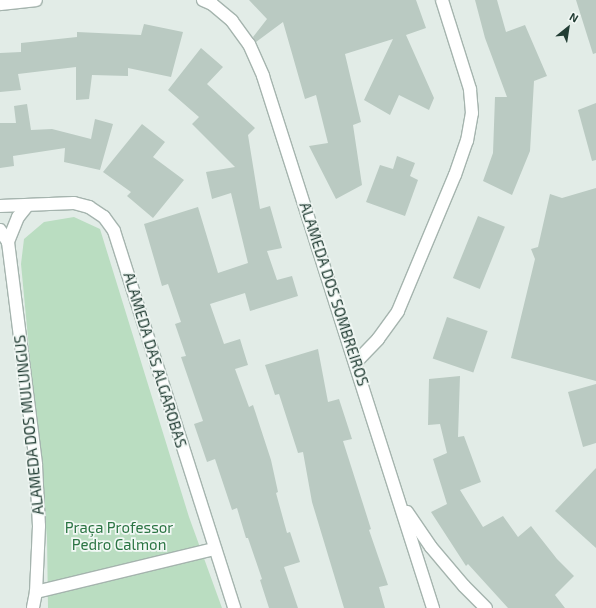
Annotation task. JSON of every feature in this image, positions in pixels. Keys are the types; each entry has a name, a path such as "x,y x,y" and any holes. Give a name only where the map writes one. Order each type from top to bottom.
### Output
{"street":[{"path":"0,4 36,0"},
{"name":"ALAMEDA DOS SOMBREIROS","path":"203,0 212,4 232,21 249,44 263,76 356,362 432,608"},
{"path":"356,362 378,339 398,311 455,175 467,141 472,113 470,89 442,0"},
{"name":"ALAMEDA DAS ALGAROBAS","path":"0,206 74,204 89,207 104,217 114,231 214,550 234,608"},
{"name":"ALAMEDA DOS MULUNGUS","path":"8,242 18,217 27,206"},
{"name":"ALAMEDA DOS MULUNGUS","path":"0,230 8,242 36,465 39,526 36,592 33,608"},
{"path":"400,503 431,548 464,586 486,608"},
{"path":"36,592 214,550"}],"green space":[{"name":"Praça Professor Pedro Calmon","path":"74,217 100,229 189,517 222,608 48,608 47,538 21,264 24,239 44,222"}],"building":[{"path":"249,0 416,0 426,28 406,35 434,98 429,110 399,95 390,115 364,100 393,39 345,54 361,122 353,125 362,185 336,199 309,146 328,143 316,95 305,99 283,22 256,42 253,37 267,19"},
{"path":"475,0 497,0 506,32 525,25 547,76 534,81 530,151 512,195 483,181 493,153 495,97 507,97 485,38"},
{"path":"576,0 596,0 596,53 593,54"},
{"path":"144,24 183,32 171,77 128,68 128,76 92,75 89,99 76,100 76,67 18,74 21,90 0,92 0,53 21,52 21,43 77,37 77,32 141,35"},
{"path":"201,48 223,67 207,84 255,128 248,135 260,209 270,206 282,248 267,251 277,280 292,276 298,296 250,311 245,293 210,304 224,344 240,339 248,365 235,369 249,407 253,405 271,460 278,492 276,493 287,533 290,532 300,562 284,567 298,608 269,608 260,580 262,579 248,538 246,538 237,508 232,510 215,459 207,462 194,424 203,421 181,357 186,356 175,324 181,322 168,284 162,286 144,224 198,207 218,273 248,263 231,193 212,199 206,172 235,167 192,124 199,117 168,90"},
{"path":"596,103 596,160 592,161 578,110"},
{"path":"27,104 31,130 52,129 91,139 95,119 113,124 100,170 64,162 65,148 13,156 14,166 0,168 0,123 16,123 14,106"},
{"path":"142,124 165,142 153,157 184,180 153,218 127,196 131,192 103,172"},
{"path":"397,156 415,163 410,176 418,180 405,216 366,202 380,165 393,169"},
{"path":"596,188 596,381 511,358 535,259 531,249 538,247 550,194 562,198"},
{"path":"478,216 505,227 480,289 453,278"},
{"path":"447,317 488,331 473,373 433,359"},
{"path":"318,349 328,402 339,399 352,439 343,441 371,529 369,530 388,585 379,587 385,608 344,608 312,502 303,452 298,453 279,394 275,395 265,365"},
{"path":"460,376 458,437 464,436 481,482 460,490 483,527 503,516 518,537 531,526 557,559 574,576 555,595 565,608 508,608 468,564 466,566 431,512 447,504 433,459 447,453 440,424 428,425 429,379"},
{"path":"596,384 596,443 583,447 568,392"},
{"path":"596,468 596,548 555,511"}]}
